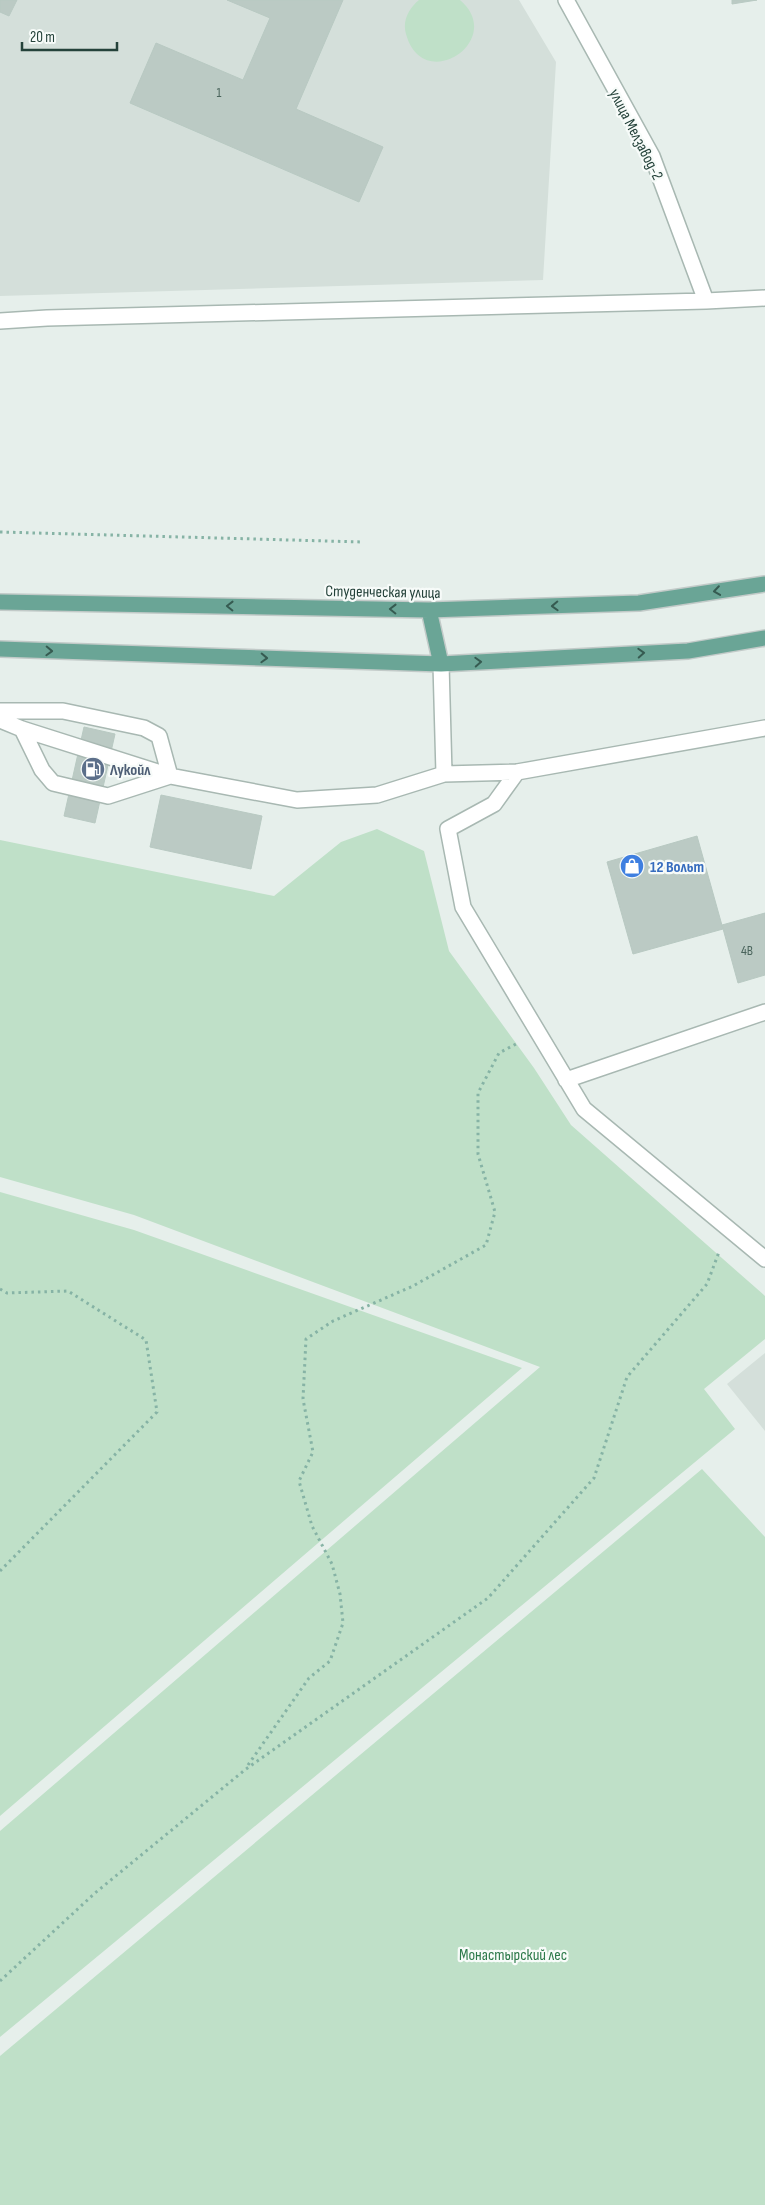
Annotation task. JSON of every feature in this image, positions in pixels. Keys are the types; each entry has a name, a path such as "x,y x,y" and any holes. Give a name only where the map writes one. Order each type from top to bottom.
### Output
{"main road":[{"name":"Студенческая улица","path":"0,602 429,610 639,603 765,584"},
{"path":"429,610 441,664"},
{"path":"0,649 441,664 688,651 765,638"}],"street":[{"name":"улица Мелзавод-2","path":"566,0 652,156 706,301"},
{"path":"0,321 47,318 765,298"},
{"path":"441,664 444,774"},
{"path":"0,711 63,711 144,728 158,736 170,776"},
{"path":"0,720 22,730 170,776 297,800 377,795 444,774 517,772 765,728"},
{"path":"22,730 42,770 53,783 108,796 170,776"},
{"path":"517,772 494,804 448,829 463,907 584,1109 765,1259"},
{"path":"566,1080 765,1012"}],"path":[{"path":"0,532 363,542"},
{"path":"246,1769 310,1678 330,1660 343,1622 340,1594 332,1564 312,1526 299,1481 314,1452 303,1399 306,1339 333,1321 413,1286 486,1246 495,1212 478,1154 478,1093 499,1053 530,1036 542,1040"},
{"path":"0,1981 95,1893 246,1769 488,1598 594,1478 628,1376 707,1284 727,1227"},
{"path":"0,1289 7,1293 68,1291 146,1340 158,1412 0,1570"}],"shaded area":[{"path":"0,0 519,0 556,62 543,280 0,296"},
{"path":"765,1353 765,1431 727,1384"}],"green space":[{"path":"419,0 460,0 472,15 474,31 468,45 457,55 443,61 428,60 415,52 406,34 405,24 409,11"},
{"path":"377,829 424,851 449,951 534,1068 571,1125 765,1296 765,1339 704,1389 735,1429 0,2037 0,1831 540,1367 134,1215 0,1177 0,840 274,896 341,842"},
{"path":"0,1192 134,1230 522,1368 0,1816"},
{"name":"Монастырский лес","path":"702,1469 765,1537 765,2205 0,2205 0,2056"}],"building":[{"path":"0,0 17,0 9,16 0,12"},
{"path":"227,0 343,0 296,109 383,147 359,202 130,103 156,43 243,80 270,18"},
{"path":"732,0 757,0 732,4"},
{"path":"84,727 115,734 95,823 64,816"},
{"path":"161,795 262,816 251,869 150,847"},
{"path":"697,836 723,929 633,954 607,862"},
{"path":"765,913 765,975 738,983 722,925"}],"place":[{"name":"Лукойл","path":"93,769"},
{"name":"12 Вольт","path":"632,866"}]}
